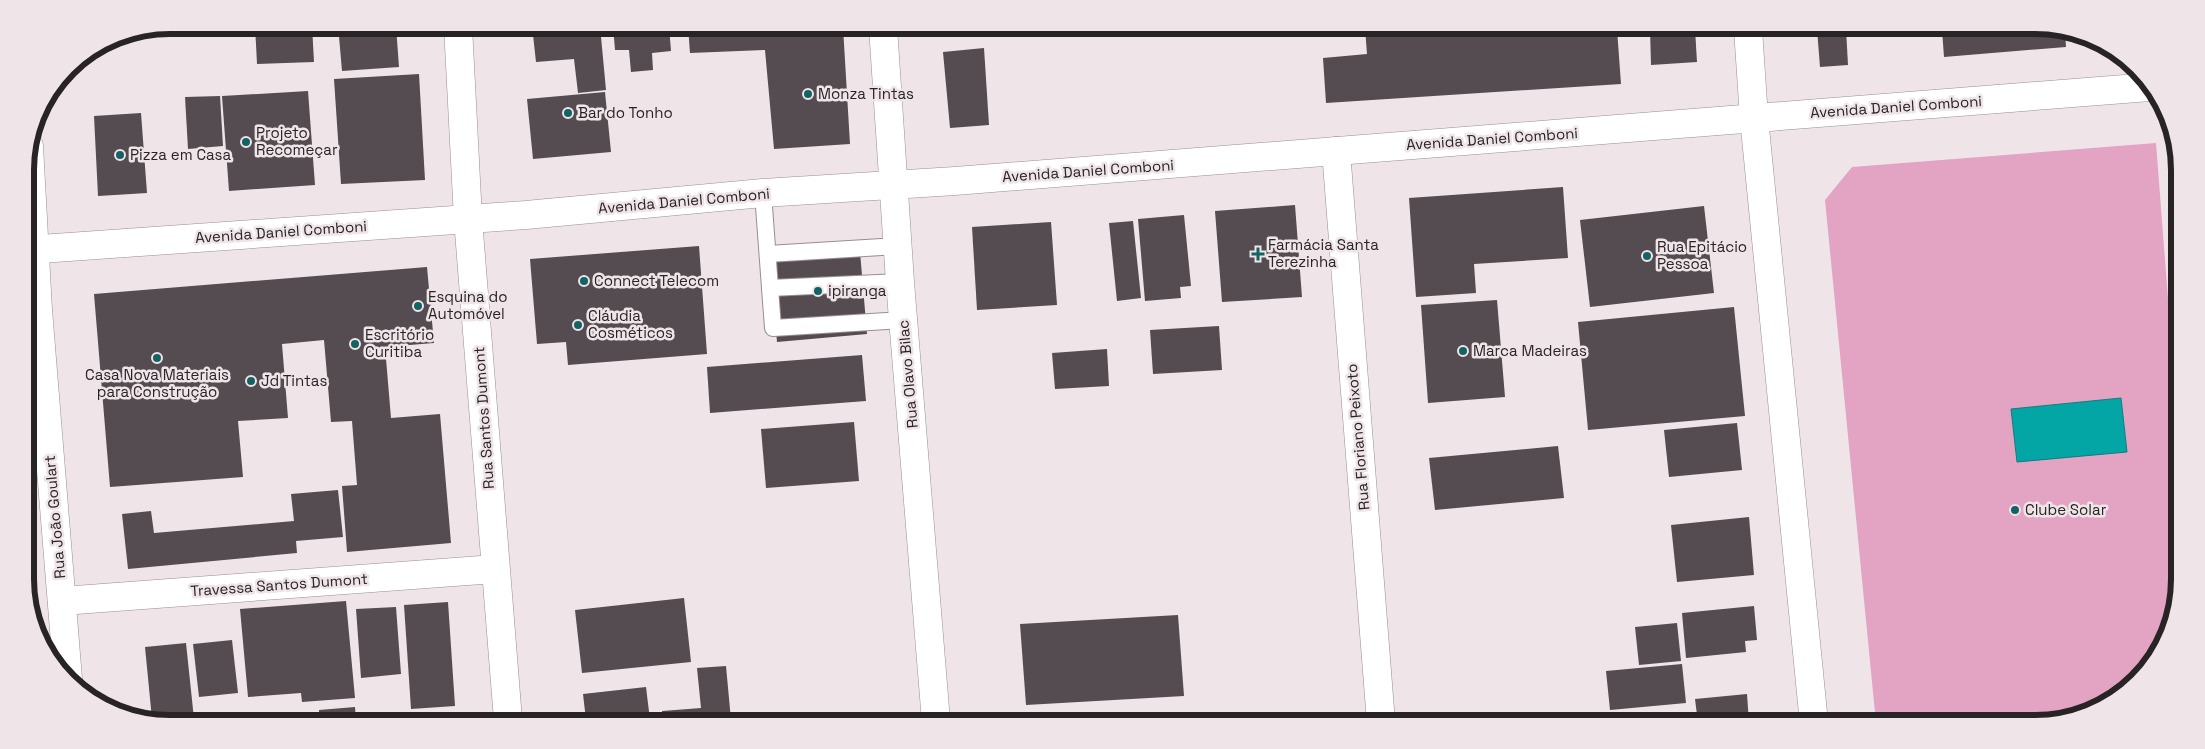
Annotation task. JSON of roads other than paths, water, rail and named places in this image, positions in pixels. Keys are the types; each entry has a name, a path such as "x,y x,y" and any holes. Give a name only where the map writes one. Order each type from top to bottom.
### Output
{"street":[{"name":"Rua Santos Dumont","path":"458,34 468,218 508,715"},
{"name":"Rua Olavo Bilac","path":"884,34 900,282 936,715"},
{"path":"1748,34 1754,118 1813,715"},
{"name":"Avenida Daniel Comboni","path":"34,250 468,218 763,193 894,185 2143,88"},
{"name":"Rua Floriano Peixoto","path":"1336,151 1380,715"},
{"name":"Rua João Goulart","path":"34,294 67,668"},
{"name":"Travessa Santos Dumont","path":"62,601 495,569"}],"lane":[{"path":"763,193 773,328 903,320"},
{"path":"768,254 898,246"},
{"path":"770,288 900,282"}],"water":[{"path":"2121,398 2127,452 2017,462 2011,409"}],"place":[{"name":"Monza Tintas","path":"808,94"},
{"name":"Bar do Tonho","path":"568,113"},
{"name":"Projeto Recomeçar","path":"246,142"},
{"name":"Pizza em Casa","path":"120,155"},
{"name":"Farmácia Santa Terezinha","path":"1258,254"},
{"name":"Rua Epitácio Pessoa","path":"1647,256"},
{"name":"Connect Telecom","path":"584,281"},
{"name":"ipiranga","path":"818,291"},
{"name":"Esquina do Automóvel","path":"418,306"},
{"name":"Cláudia Cosméticos","path":"578,325"},
{"name":"Escritório Curitiba","path":"355,344"},
{"name":"Marca Madeiras","path":"1463,351"},
{"name":"Casa Nova Materiais para Construção","path":"157,358"},
{"name":"Jd Tintas","path":"251,381"},
{"name":"Clube Solar","path":"2015,510"}]}
